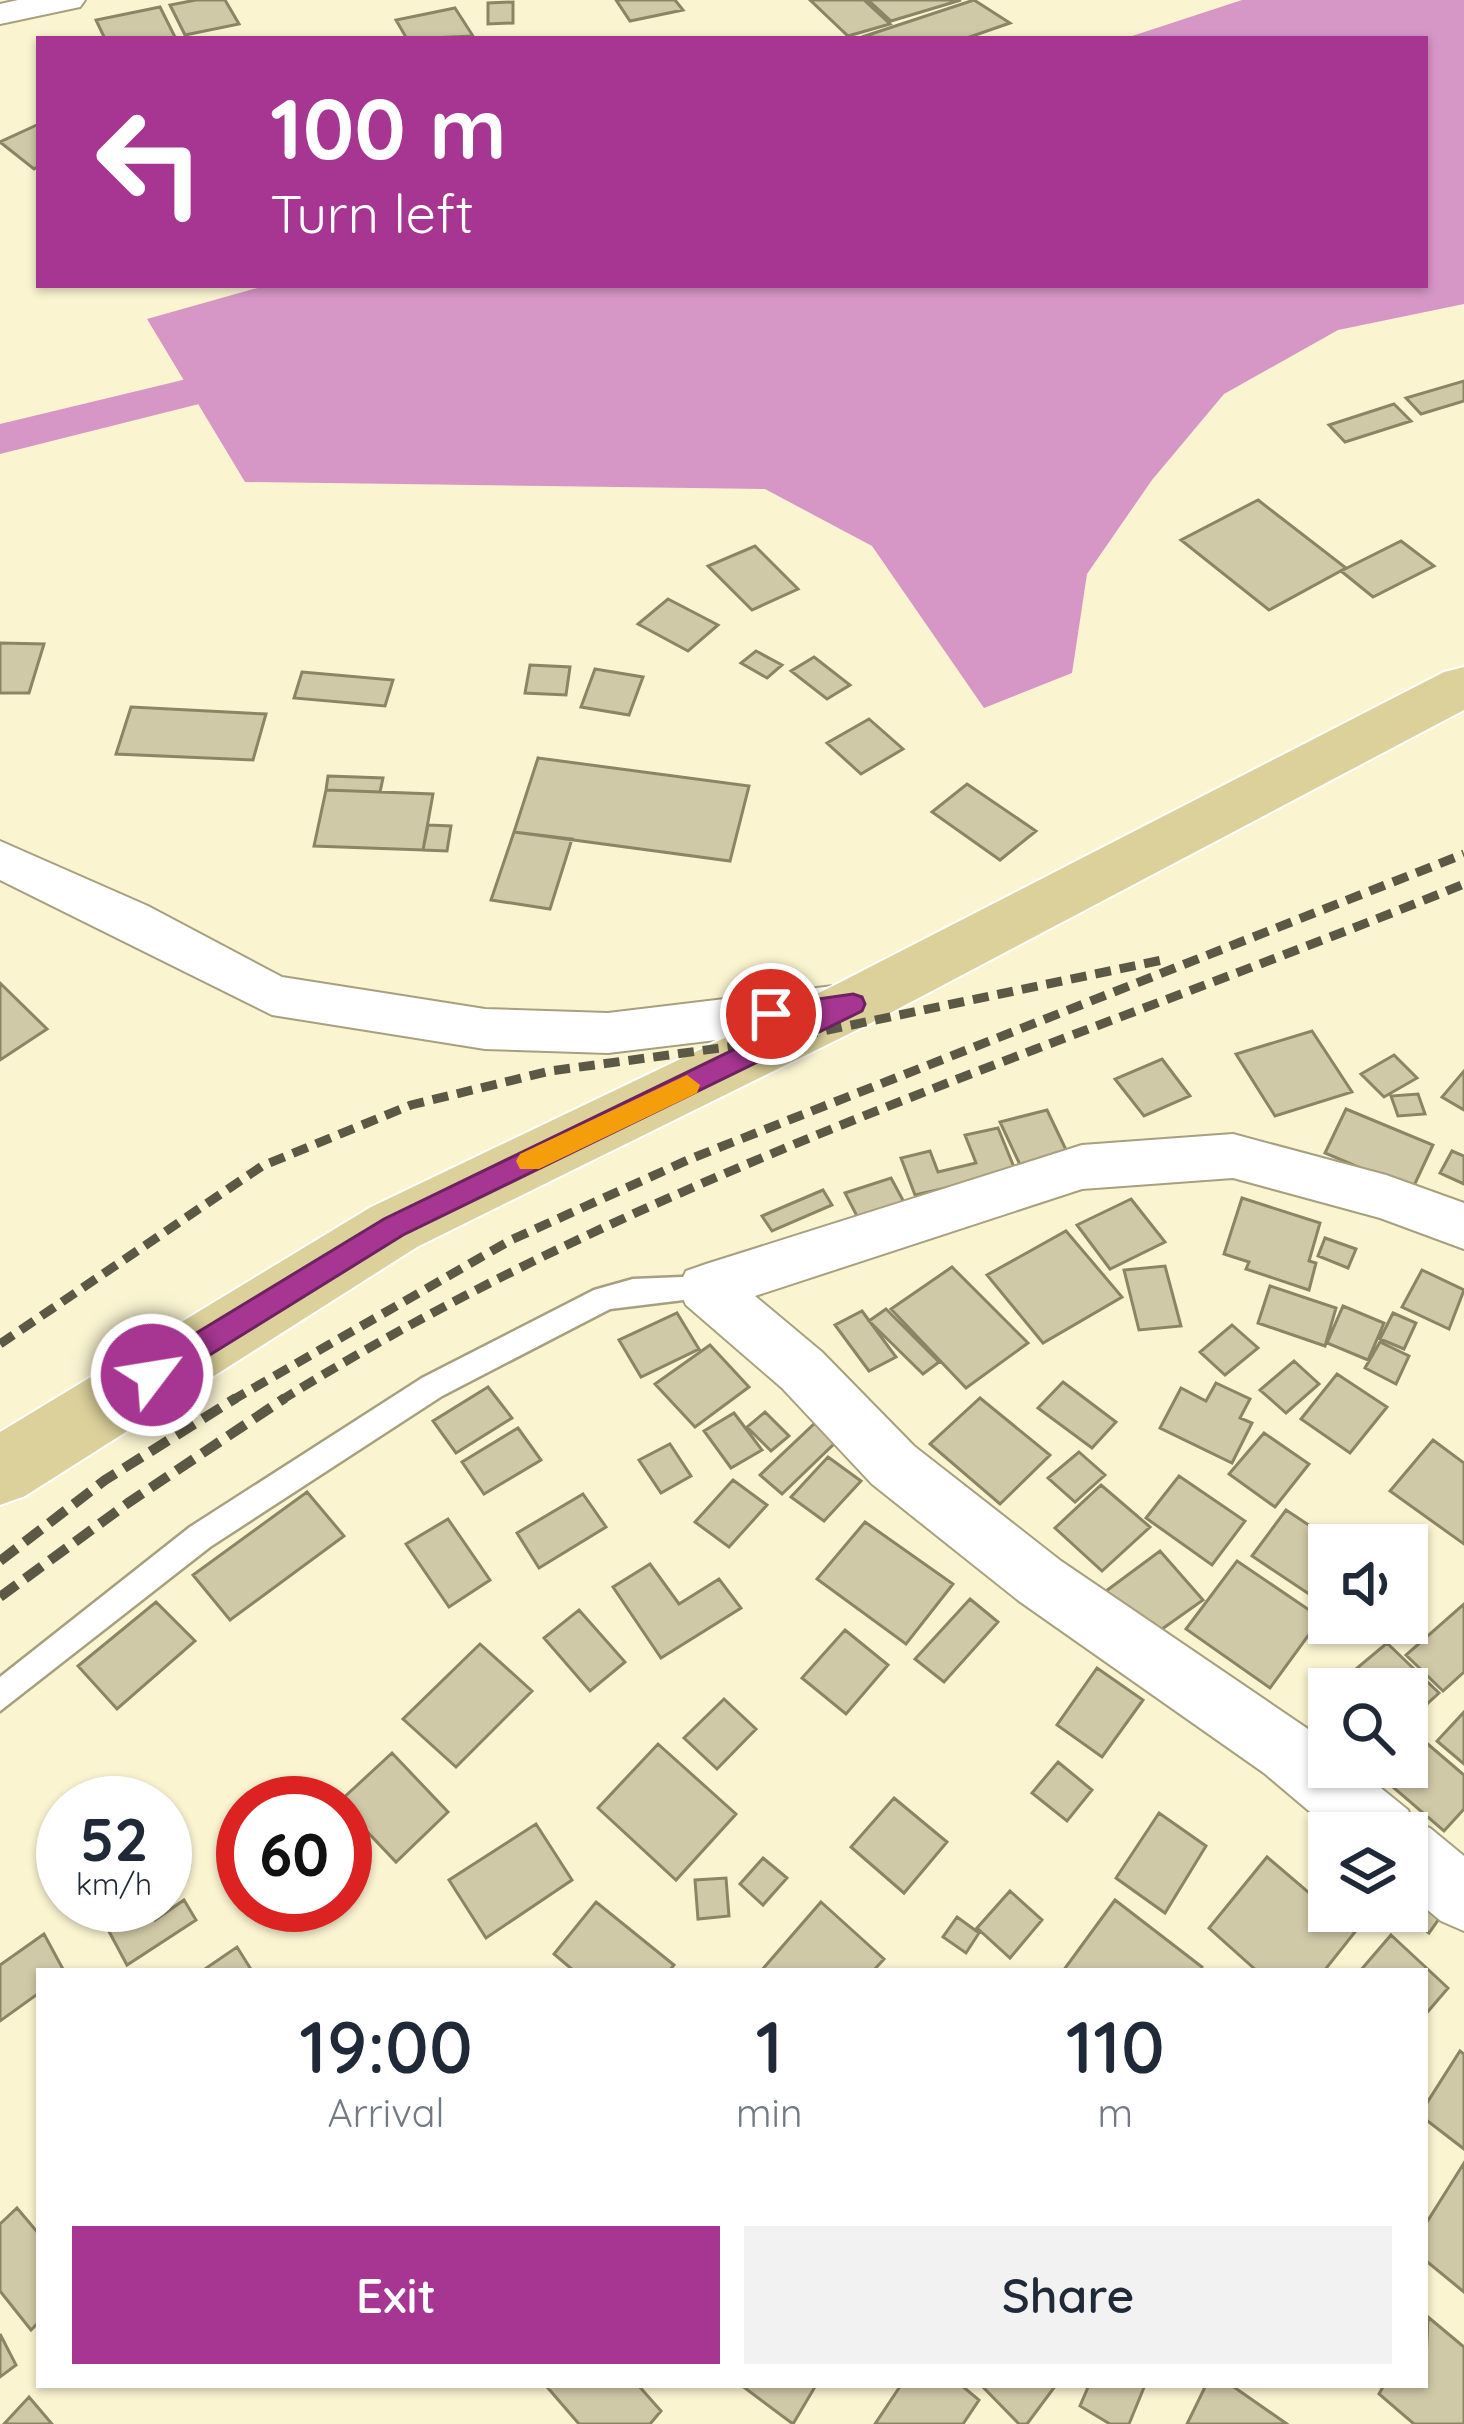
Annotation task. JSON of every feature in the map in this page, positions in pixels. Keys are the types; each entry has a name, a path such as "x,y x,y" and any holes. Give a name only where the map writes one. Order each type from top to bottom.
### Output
{"main road":[{"path":"0,1473 394,1227 853,1004 1464,686"}],"street":[{"path":"0,14 68,0"},
{"path":"0,859 131,919 272,995 484,1028 608,1034 853,1004"},
{"path":"706,1288 1082,1167 1233,1156 1385,1197 1464,1226"},
{"path":"706,1288 802,1370 911,1479 1040,1581 1286,1751 1360,1812"},
{"path":"1428,1868 1464,1898"}],"lane":[{"path":"0,1696 200,1537 432,1388 604,1298 633,1291 706,1288"}],"shaded area":[{"path":"1242,0 1464,0 1464,304 1338,330 1224,394 1152,480 1087,574 1072,673 984,708 872,546 765,489 245,482 147,319 257,288 1428,288 1428,36 1132,36"}],"building":[{"path":"225,0 239,24 185,35 170,5"},
{"path":"616,0 675,0 683,10 630,21"},
{"path":"810,0 864,0 890,24 848,36"},
{"path":"868,0 961,0 891,21"},
{"path":"974,0 1010,23 973,36 865,36"},
{"path":"513,2 513,23 488,24 488,3"},
{"path":"160,7 174,36 104,36 96,20"},
{"path":"455,8 473,36 405,36 396,20"},
{"path":"36,125 36,168 34,169 0,142"},
{"path":"1464,381 1464,401 1421,414 1406,398"},
{"path":"1394,404 1411,421 1345,442 1329,425"},
{"path":"1258,500 1346,568 1269,610 1181,540"},
{"path":"1401,541 1434,566 1373,597 1341,571"},
{"path":"755,546 798,589 752,610 708,566"},
{"path":"668,599 718,625 688,651 638,624"},
{"path":"0,643 44,644 29,693 0,693"},
{"path":"756,651 782,665 767,678 741,663"},
{"path":"814,657 850,685 827,699 791,671"},
{"path":"530,665 570,667 566,695 525,693"},
{"path":"595,669 643,677 629,715 581,707"},
{"path":"302,672 393,680 385,706 294,698"},
{"path":"131,707 266,714 253,760 116,754"},
{"path":"869,719 903,749 861,774 827,743"},
{"path":"538,758 749,786 730,861 514,832"},
{"path":"328,776 383,778 380,792 326,790"},
{"path":"967,784 1036,831 1000,860 932,812"},
{"path":"326,790 433,794 423,850 314,846"},
{"path":"428,825 451,826 447,851 423,850"},
{"path":"514,832 572,839 550,909 491,900"},
{"path":"0,983 47,1029 0,1060"},
{"path":"1312,1031 1352,1092 1275,1116 1236,1054"},
{"path":"1394,1055 1417,1078 1384,1097 1361,1074"},
{"path":"1162,1059 1190,1096 1144,1116 1115,1079"},
{"path":"1464,1071 1464,1110 1442,1097"},
{"path":"1418,1094 1425,1114 1398,1116 1391,1096"},
{"path":"1346,1109 1433,1145 1412,1190 1325,1153"},
{"path":"1047,1110 1069,1156 1022,1169 1000,1122"},
{"path":"998,1128 1016,1172 915,1195 901,1158 930,1151 938,1172 976,1163 965,1135"},
{"path":"1452,1151 1464,1156 1464,1184 1440,1173"},
{"path":"891,1178 905,1204 859,1220 845,1193"},
{"path":"823,1190 832,1205 772,1231 762,1216"},
{"path":"1242,1198 1320,1223 1309,1261 1316,1263 1309,1290 1246,1269 1249,1262 1224,1254"},
{"path":"1131,1199 1165,1242 1110,1269 1077,1225"},
{"path":"1066,1231 1122,1297 1043,1343 987,1275"},
{"path":"1325,1238 1356,1249 1348,1268 1318,1256"},
{"path":"1165,1266 1181,1326 1139,1330 1124,1270"},
{"path":"952,1267 1028,1343 966,1388 891,1309"},
{"path":"1422,1270 1464,1290 1449,1329 1402,1307"},
{"path":"1270,1286 1336,1308 1325,1346 1258,1323"},
{"path":"1343,1306 1384,1323 1368,1360 1327,1343"},
{"path":"886,1309 939,1362 923,1374 869,1321"},
{"path":"862,1311 896,1357 869,1371 835,1325"},
{"path":"677,1313 699,1349 641,1377 619,1340"},
{"path":"1393,1313 1416,1323 1404,1349 1380,1339"},
{"path":"1232,1325 1258,1348 1225,1375 1200,1352"},
{"path":"1380,1342 1409,1356 1396,1384 1365,1368"},
{"path":"710,1345 749,1387 695,1427 655,1384"},
{"path":"1294,1361 1319,1384 1286,1413 1260,1390"},
{"path":"1337,1374 1387,1407 1350,1453 1301,1419"},
{"path":"1063,1382 1116,1422 1092,1448 1038,1408"},
{"path":"1216,1383 1250,1399 1240,1418 1252,1423 1232,1463 1160,1428 1181,1388 1206,1401"},
{"path":"488,1387 512,1418 456,1453 433,1421"},
{"path":"980,1398 1050,1455 1000,1504 930,1444"},
{"path":"765,1412 789,1436 771,1451 747,1427"},
{"path":"734,1413 762,1450 731,1468 704,1431"},
{"path":"815,1423 837,1441 782,1494 760,1475"},
{"path":"518,1428 541,1460 484,1494 462,1462"},
{"path":"1264,1433 1309,1464 1275,1507 1229,1474"},
{"path":"1433,1440 1464,1463 1464,1544 1390,1491"},
{"path":"670,1444 691,1476 661,1493 639,1460"},
{"path":"1079,1452 1105,1475 1075,1502 1048,1478"},
{"path":"828,1457 861,1481 824,1521 791,1497"},
{"path":"1179,1476 1245,1521 1212,1565 1146,1518"},
{"path":"733,1480 767,1505 729,1547 695,1522"},
{"path":"1101,1485 1150,1527 1102,1571 1055,1528"},
{"path":"307,1492 344,1536 230,1620 193,1575"},
{"path":"583,1494 606,1527 539,1568 517,1533"},
{"path":"1286,1510 1308,1525 1308,1593 1252,1556"},
{"path":"448,1519 490,1580 449,1607 406,1544"},
{"path":"865,1522 953,1584 906,1644 817,1579"},
{"path":"1160,1551 1203,1600 1148,1639 1106,1591"},
{"path":"1237,1561 1308,1609 1308,1636 1270,1688 1186,1629"},
{"path":"650,1564 679,1604 719,1579 741,1608 661,1658 613,1587"},
{"path":"970,1599 998,1622 944,1682 915,1659"},
{"path":"156,1602 195,1641 117,1709 78,1666"},
{"path":"1464,1604 1464,1672 1443,1691 1428,1676 1428,1668 1419,1668 1406,1655 1419,1644 1428,1644 1428,1636"},
{"path":"579,1610 625,1662 590,1691 544,1638"},
{"path":"845,1630 888,1665 846,1714 802,1678"},
{"path":"480,1644 532,1691 456,1767 403,1719"},
{"path":"1388,1644 1413,1668 1357,1668"},
{"path":"1097,1668 1143,1700 1102,1757 1057,1725"},
{"path":"1428,1682 1439,1693 1428,1703"},
{"path":"724,1699 756,1729 717,1769 684,1738"},
{"path":"1464,1712 1464,1764 1437,1741"},
{"path":"658,1744 736,1814 676,1880 598,1808"},
{"path":"1428,1744 1464,1775 1464,1809 1444,1831 1428,1812 1394,1788 1428,1788"},
{"path":"392,1753 448,1812 396,1862 372,1837 372,1776 367,1776"},
{"path":"1058,1762 1092,1790 1067,1821 1032,1793"},
{"path":"894,1798 947,1842 904,1893 851,1847"},
{"path":"1159,1813 1206,1846 1165,1913 1116,1878"},
{"path":"536,1824 572,1880 486,1938 449,1880"},
{"path":"1267,1857 1308,1892 1308,1932 1355,1932 1326,1968 1254,1968 1209,1928"},
{"path":"763,1858 787,1878 763,1905 740,1884"},
{"path":"726,1878 729,1916 698,1919 695,1880"},
{"path":"1428,1886 1450,1903 1428,1932"},
{"path":"1010,1891 1042,1920 1010,1958 977,1928"},
{"path":"1115,1900 1202,1967 1202,1968 1065,1968"},
{"path":"596,1902 674,1965 570,1968 554,1954"},
{"path":"821,1902 884,1959 876,1968 764,1968"},
{"path":"957,1917 979,1933 966,1953 943,1937"},
{"path":"109,1932 178,1932 127,1965"},
{"path":"44,1934 62,1968 36,1968 36,1995 0,2021 0,1965"},
{"path":"1391,1935 1426,1968 1363,1968"},
{"path":"237,1947 250,1968 206,1968"},
{"path":"1428,1969 1448,1988 1428,2011"},
{"path":"1460,2051 1464,2054 1464,2149 1428,2121 1428,2101"},
{"path":"1464,2163 1464,2292 1428,2262 1428,2220"},
{"path":"17,2208 36,2230 36,2325 31,2330 0,2291 0,2224"},
{"path":"1428,2317 1464,2347 1464,2424 1414,2424 1379,2394 1382,2388 1428,2388"},
{"path":"0,2334 16,2365 0,2377"},
{"path":"548,2388 641,2388 661,2411 650,2424 579,2424"},
{"path":"745,2388 814,2388 793,2424"},
{"path":"899,2388 965,2388 979,2400 963,2424 875,2424"},
{"path":"984,2388 1054,2388 1027,2424 1019,2424"},
{"path":"1088,2388 1144,2388 1129,2424 1110,2424 1080,2406"},
{"path":"1205,2388 1235,2388 1287,2424 1187,2424"},
{"path":"29,2397 52,2424 4,2424"}],"waterway":[{"path":"0,439 191,392"}],"railway":[{"path":"234,1400 511,1240 690,1159 1464,854"},
{"path":"284,1399 420,1320 564,1246 711,1179 1464,884"},
{"path":"0,1344 262,1166 411,1105 550,1071 780,1040 1167,959"},
{"path":"0,1597 128,1503 284,1399"},
{"path":"280,1401 284,1399"},
{"path":"0,1561 105,1480 234,1400"}],"slow traffic":[{"path":"530,1161 687,1085"}],"route":[{"path":"152,1375 394,1227 853,1004 771,1014"}]}
